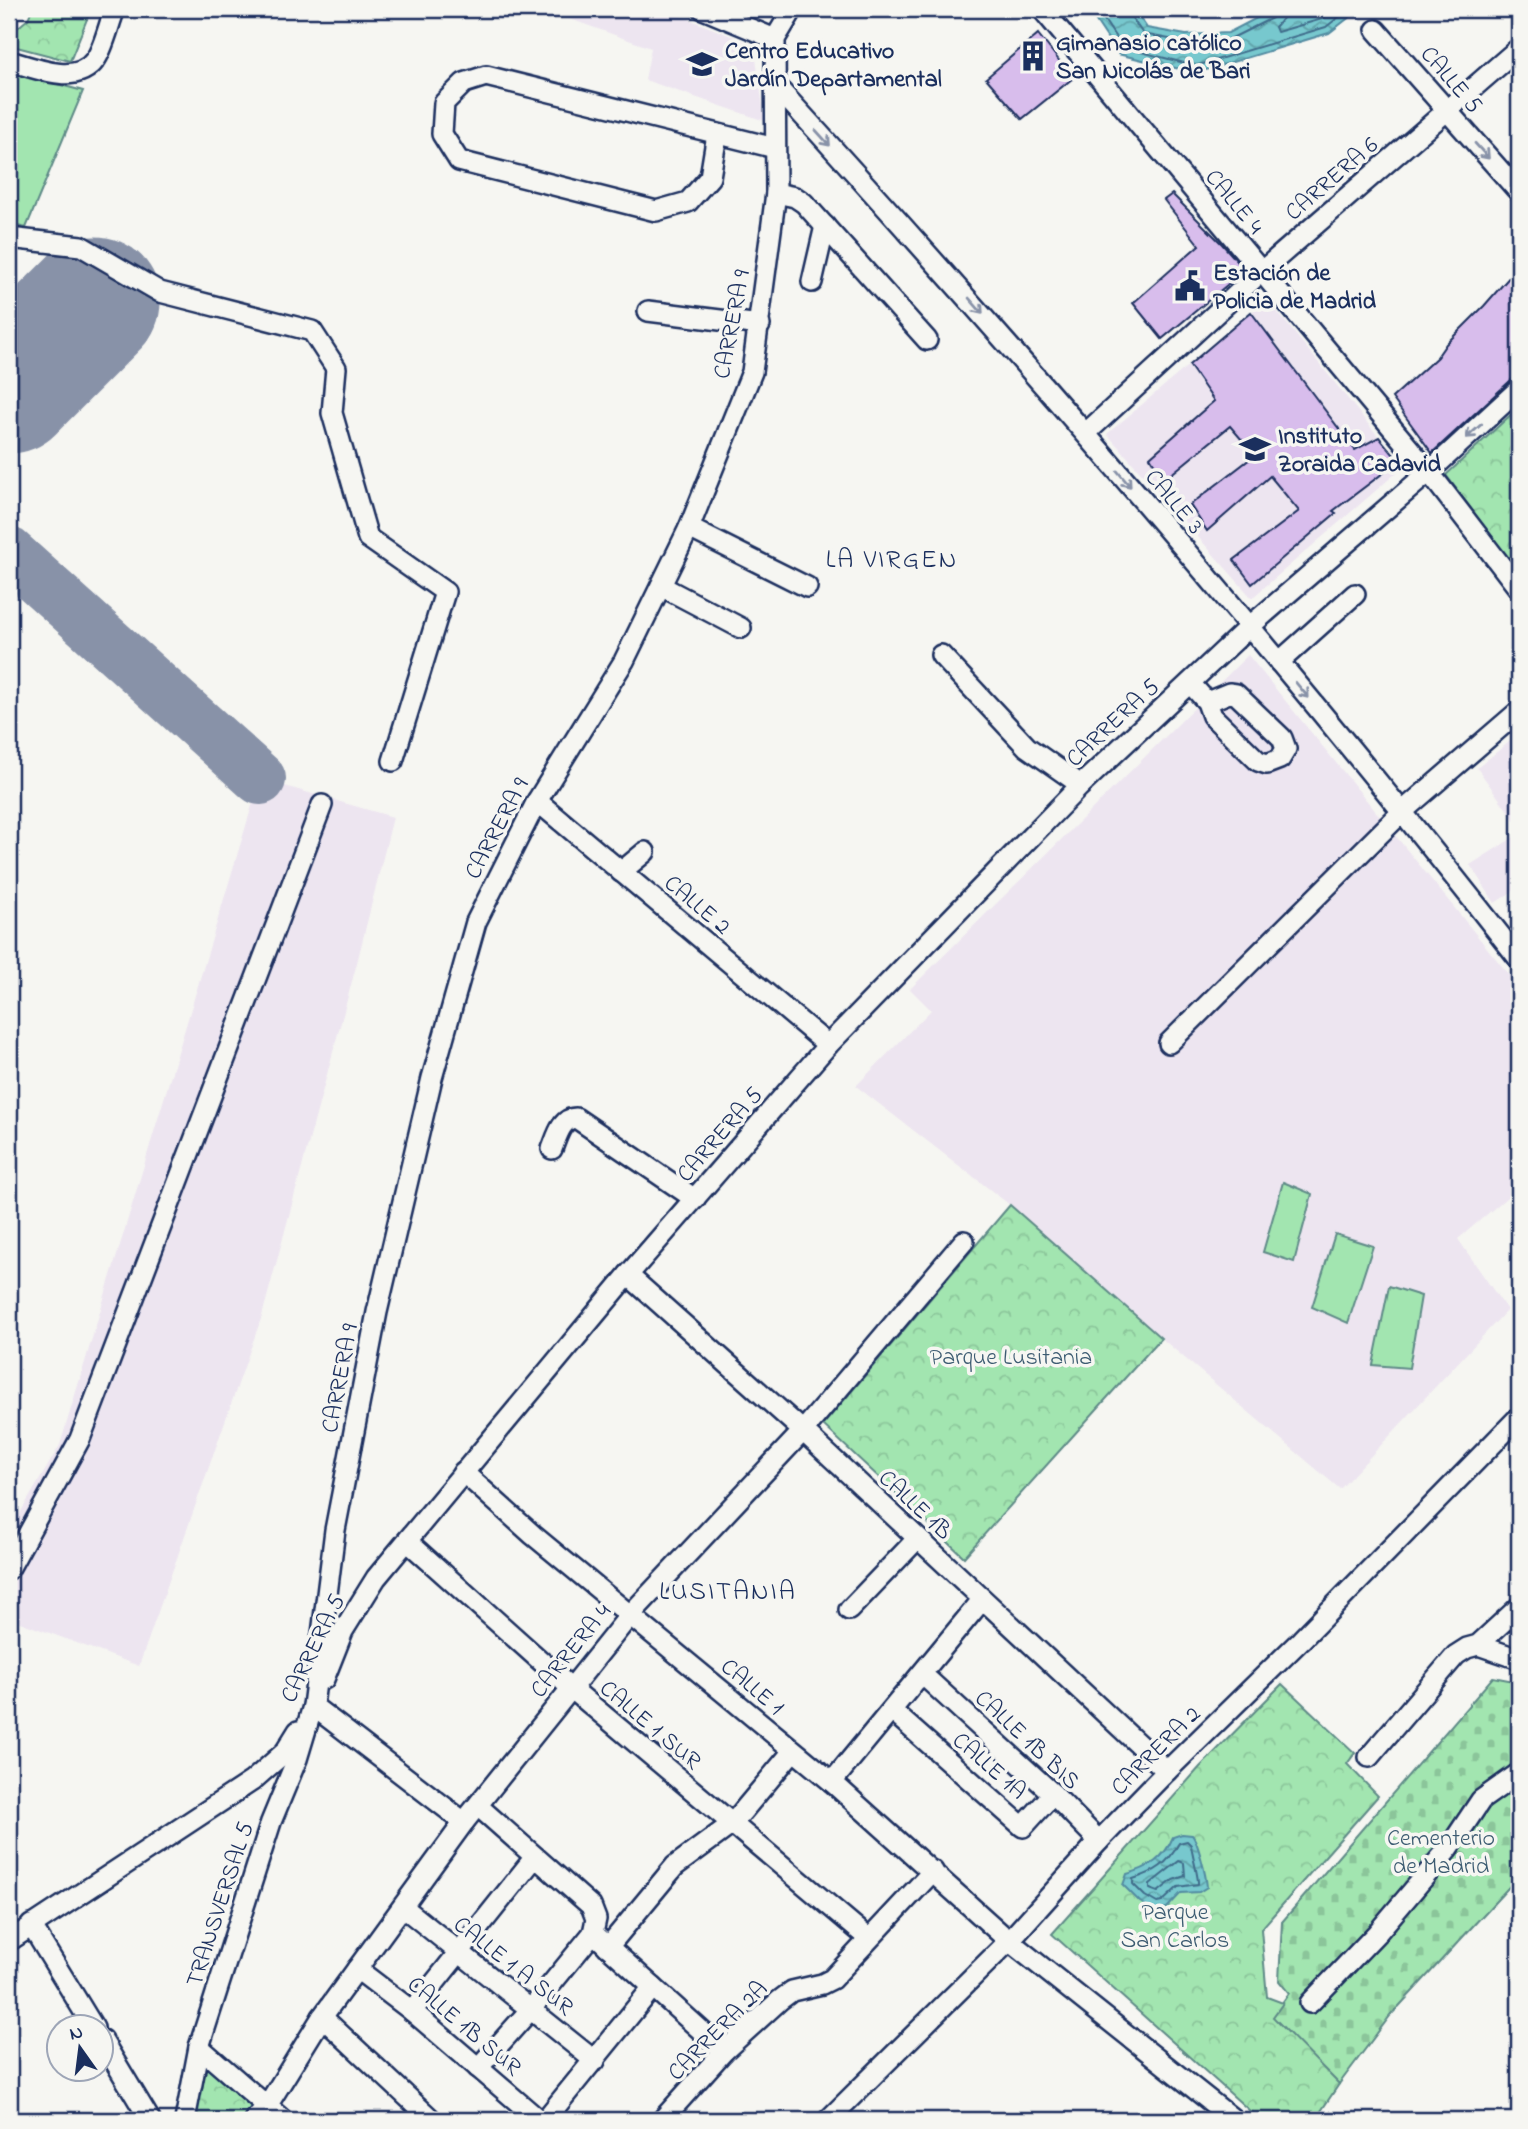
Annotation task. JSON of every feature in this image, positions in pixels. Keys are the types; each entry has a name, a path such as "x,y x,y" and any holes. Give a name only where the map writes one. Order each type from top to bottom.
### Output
{"street":[{"path":"9,61 58,74 81,72 95,60 115,9"},
{"path":"703,9 775,39 793,9"},
{"name":"CALLE 4","path":"1042,9 1429,472 1519,589"},
{"name":"CALLE 5","path":"1376,30 1519,192"},
{"name":"CARRERA 9","path":"313,1706 335,1530 376,1312 432,1078 476,922 537,801 624,661 689,528 752,372 776,193 775,39"},
{"name":"CARRERA 6","path":"1086,433 1262,271 1519,48"},
{"path":"717,134 710,177 688,202 656,211 459,161 442,134 444,103 464,83 486,76 775,148"},
{"name":"CALLE 3","path":"777,87 960,288 1086,433 1404,811 1519,959"},
{"path":"776,193 795,197 804,203 927,340"},
{"path":"811,282 825,226"},
{"path":"9,238 81,246 160,292 312,331 336,368 332,413 368,538 444,592 393,761"},
{"path":"648,311 760,325"},
{"name":"CARRERA 5","path":"9,1941 252,1782 285,1752 313,1706 343,1631 376,1578 628,1275 828,1045 1081,785 1249,627 1429,472 1519,390"},
{"path":"689,528 807,587"},
{"path":"661,586 741,628"},
{"path":"1279,662 1355,594"},
{"path":"941,655 1027,747 1081,785"},
{"path":"1190,683 1207,702"},
{"path":"1169,1043 1404,811 1519,711"},
{"name":"CALLE 2","path":"537,801 828,1045"},
{"path":"9,1569 80,1439 322,805"},
{"path":"621,872 645,852"},
{"path":"552,1149 564,1122 569,1118 576,1118 695,1199"},
{"name":"CARRERA 4","path":"261,2113 322,2017 464,1822 571,1688 630,1615 803,1431 964,1241"},
{"name":"CALLE 1B","path":"628,1275 803,1431 1167,1771"},
{"name":"CARRERA 2","path":"828,2120 1009,1941 1167,1771 1301,1640 1519,1417"},
{"name":"CALLE 1","path":"463,1472 533,1535 832,1782 1009,1941 1234,2120"},
{"path":"849,1610 917,1539"},
{"name":"CALLE 1 SUR","path":"407,1541 571,1688 868,1938"},
{"path":"832,1782 982,1600"},
{"path":"1369,1757 1456,1655 1478,1645 1519,1607"},
{"path":"1478,1645 1519,1659"},
{"name":"CALLE 1B BIS","path":"922,1674 1053,1794 1100,1841"},
{"path":"313,1706 464,1822"},
{"name":"TRANSVERSAL 5","path":"185,2120 199,2047 271,1822 297,1759 313,1706"},
{"name":"CALLE 1A","path":"892,1711 1023,1827 1053,1794"},
{"path":"608,1947 675,1866 732,1824 793,1751"},
{"path":"1310,2003 1377,1933 1449,1848 1481,1800 1519,1773"},
{"path":"478,1806 591,1906 596,1919 593,1933 478,2068"},
{"path":"412,2011 535,1857"},
{"name":"CARRERA 2A","path":"662,2120 724,2051 792,1991 832,1979 933,1871"},
{"name":"CALLE 1 A SUR","path":"403,1907 595,2060"},
{"path":"32,1925 86,2014"},
{"path":"593,1933 724,2051"},
{"name":"CALLE 1B SUR","path":"358,1969 412,2011 539,2120"},
{"path":"545,2120 653,1987"},
{"path":"322,2017 430,2118"},
{"path":"199,2047 261,2113 283,2120"},
{"path":"116,2063 150,2120"}],"shaded area":[{"name":"Centro Educativo Jardín Departamental","path":"542,9 663,9 754,45 765,121 645,80 651,48"},
{"name":"Instituto Zoraida Cadavid","path":"1267,299 1403,467 1252,598 1107,434"},
{"path":"1248,655 1519,987 1519,1187 1458,1239 1507,1310 1340,1489 1161,1338 1010,1205 856,1086 931,1010 910,989"},
{"path":"1519,734 1519,826 1477,768"},
{"path":"260,779 393,817 358,959 262,1316 139,1666 9,1618 9,1532 60,1445"},
{"path":"1519,834 1519,887 1495,903 1470,865"}],"green space":[{"path":"32,9 91,9 70,61 9,45 9,35 28,19"},
{"path":"9,71 83,91 26,228 9,224"},
{"path":"1519,407 1519,573 1446,475"},
{"path":"1283,1182 1312,1194 1294,1262 1263,1252"},
{"name":"Parque Lusitania","path":"1010,1205 1161,1338 964,1557 823,1425"},
{"path":"1335,1234 1373,1246 1348,1323 1312,1307"},
{"path":"1389,1286 1421,1296 1409,1368 1373,1365"},
{"name":"Cementerio de Madrid","path":"1493,1677 1519,1682 1519,1876 1390,2016 1339,2084 1272,2017 1289,1993 1279,1981 1282,1922"},
{"name":"Parque San Carlos","path":"1282,1684 1355,1753 1347,1764 1378,1796 1261,1929 1267,1997 1283,2003 1273,2017 1339,2084 1315,2120 1260,2120 1052,1934 1200,1767"},
{"path":"208,2061 262,2108 249,2120 194,2120"}],"water":[{"path":"1088,9 1134,9 1147,28 1186,35 1228,33 1274,9 1360,9 1329,33 1196,73 1118,54"},
{"path":"1192,1835 1194,1839 1207,1887 1199,1892 1181,1893 1167,1908 1155,1911 1140,1902 1123,1885 1127,1874 1155,1862 1173,1837"}],"building":[{"name":"Gimanasio católico San Nicolás de Bari","path":"1038,34 1073,78 1022,119 986,78"},
{"name":"Estación de Policia de Madrid","path":"1172,194 1245,270 1162,339 1133,303 1199,245 1164,200"},
{"path":"1519,266 1519,376 1511,380 1432,453 1392,398 1437,357"},
{"path":"1251,312 1355,450 1379,437 1399,461 1333,511 1336,513 1252,584 1234,560 1299,511 1270,476 1207,531 1190,505 1255,455 1230,426 1164,480 1150,457 1214,401 1189,365"}],"taxiway":[{"path":"9,553 260,779"}],"runway":[{"path":"9,388 95,302"}],"place":[{"name":"Gimanasio católico San Nicolás de Bari","path":"1033,56"},
{"name":"Centro Educativo Jardín Departamental","path":"702,64"},
{"name":"Estación de Policia de Madrid","path":"1190,286"},
{"name":"Instituto Zoraida Cadavid","path":"1255,449"}],"district":[{"name":"LA VIRGEN","path":"892,558"},
{"name":"LUSITANIA","path":"728,1590"}]}
